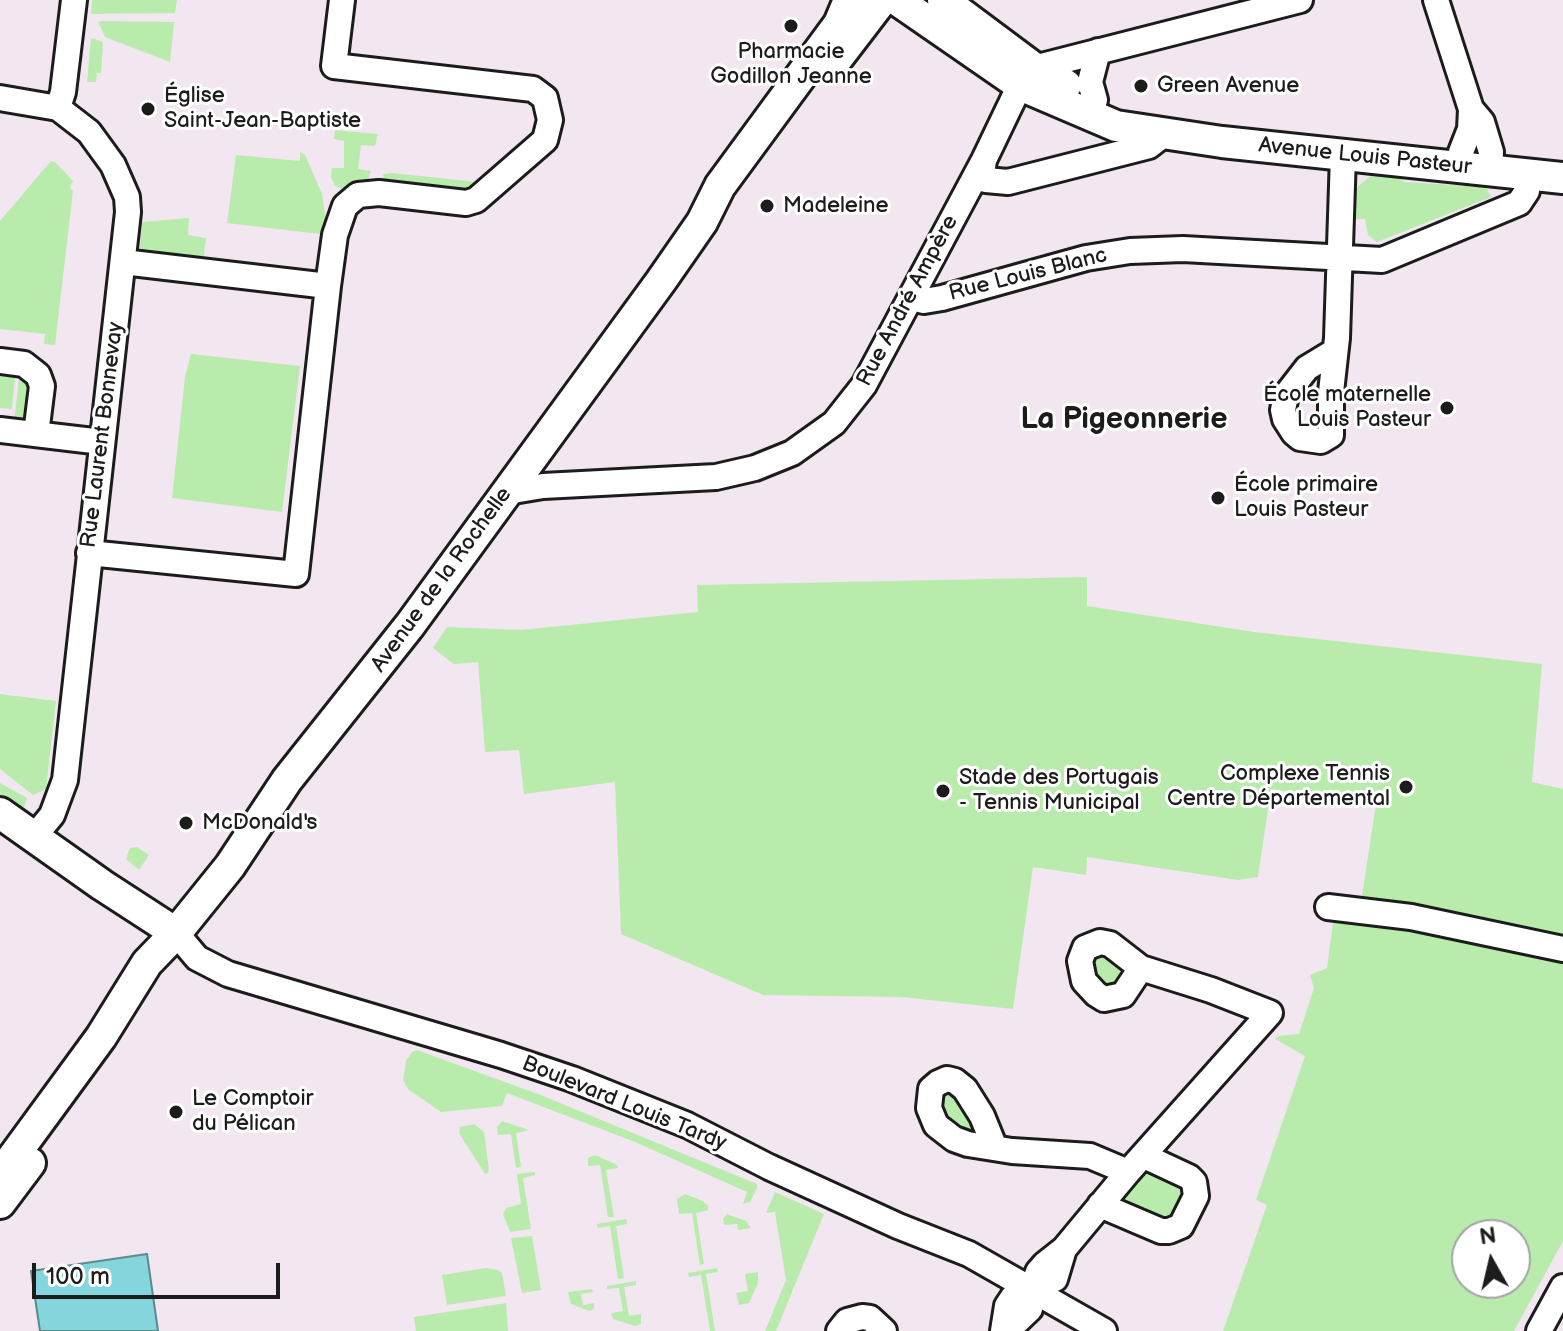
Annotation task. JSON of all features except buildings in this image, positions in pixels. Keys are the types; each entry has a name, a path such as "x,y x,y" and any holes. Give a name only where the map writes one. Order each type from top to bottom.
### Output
{"main road":[{"name":"Avenue Louis Pasteur","path":"943,0 1027,77 1131,113 1167,132"},
{"name":"Avenue de la Rochelle","path":"0,1175 101,1037 147,963 176,933 230,866 287,780 410,625 507,492 702,222 720,186 839,24 848,1"},
{"name":"Avenue Louis Pasteur","path":"896,3 1116,126 1222,142 1563,178"},
{"name":"Avenue de la Rochelle","path":"702,222 733,192 896,3"},
{"path":"0,813 176,933"},
{"path":"0,819 34,837"},
{"name":"Avenue de la Rochelle","path":"0,1203 51,1136 83,1083 163,972 176,933"}],"street":[{"path":"58,108 63,92 74,0"},
{"path":"89,553 296,574 328,286 335,235 345,206 358,195 379,193 466,203 476,200 545,140 550,120 545,98 533,89 334,66 342,0"},
{"path":"1027,77 1098,51 1300,0"},
{"path":"1436,0 1471,109 1470,129 1461,152 1460,168"},
{"path":"1095,100 1090,82 1098,51"},
{"name":"Rue André Ampère","path":"507,492 543,486 716,477 755,468 792,453 834,423 874,370 981,176 1027,77"},
{"name":"Rue Laurent Bonnevay","path":"0,98 58,108 89,132 113,165 127,197 123,262 65,780 52,815 34,837"},
{"path":"1471,109 1482,122 1491,152 1490,170"},
{"path":"981,176 1008,182 1149,146 1167,132"},
{"path":"1335,351 1343,155"},
{"name":"Rue Louis Blanc","path":"912,298 924,301 942,298 1086,258 1130,251 1183,249 1382,260 1519,203 1527,191 1529,175"},
{"path":"123,262 328,286"},
{"path":"0,361 24,364 38,375 42,386 36,434"},
{"path":"0,430 102,442"},
{"path":"538,449 565,477 583,485"},
{"path":"1328,907 1411,917 1563,949"},
{"name":"Boulevard Louis Tardy","path":"176,933 197,958 228,974 501,1055 572,1079 687,1125 769,1167 898,1226 969,1254 1104,1331"},
{"path":"1005,1331 1007,1306 1013,1297 1055,1279 1064,1249 1270,1013 1141,968"},
{"path":"995,1148 1090,1156 1189,1177 1194,1182 1196,1196 1181,1226 1169,1231 1161,1231 1100,1205"},
{"path":"1550,1325 1563,1287"},
{"path":"839,1331 847,1321 862,1317 870,1318 884,1331"}],"green space":[{"path":"92,0 177,0 175,13 91,14"},
{"path":"98,21 174,22 170,62 105,37"},
{"path":"91,38 103,42 101,73 97,73 96,82 87,82"},
{"path":"335,130 378,134 375,146 361,145 358,169 371,171 367,183 347,191 335,186 331,177 332,168 344,168 344,141 334,139"},
{"path":"300,152 305,155 322,194 328,235 227,223 236,155 300,161"},
{"path":"51,161 73,181 55,345 44,344 45,334 0,329 0,221"},
{"path":"383,174 485,183 470,196 385,185"},
{"path":"1371,176 1399,178 1404,182 1486,187 1491,197 1377,242 1368,235 1365,219 1356,219 1356,203 1353,203 1358,186"},
{"path":"189,218 188,235 206,238 203,264 150,259 140,247 142,222"},
{"path":"191,354 300,366 282,512 172,498 185,377"},
{"path":"13,368 12,409 0,408 0,372"},
{"path":"31,376 29,415 14,423 19,378"},
{"name":"Stade des Portugais - Tennis Municipal","path":"1087,577 1087,606 1254,632 1542,664 1532,782 1563,789 1563,944 1361,902 1376,804 1271,789 1258,877 1238,880 1087,857 1086,875 1033,867 1013,1009 901,997 763,995 621,934 615,782 524,794 519,750 485,752 478,662 454,664 433,648 447,627 521,630 698,612 697,585"},
{"path":"0,694 56,701 46,789 33,795 0,769"},
{"path":"0,783 27,798 24,807 15,806 0,797"},
{"path":"137,847 149,855 139,870 126,859 130,848"},
{"path":"1334,915 1408,924 1563,958 1563,1241 1514,1331 1223,1331 1267,1205 1256,1200 1305,1056 1275,1039 1299,1034 1314,988 1310,975 1327,968"},
{"path":"1097,950 1126,968 1126,982 1101,991 1087,958"},
{"path":"417,1050 538,1094 757,1184 757,1188 750,1202 743,1204 747,1192 635,1142 507,1093 502,1106 441,1112 409,1090 403,1080 406,1061"},
{"path":"954,1087 979,1130 975,1135 949,1130 936,1093"},
{"path":"502,1121 529,1130 516,1133 521,1167 516,1168 511,1134 498,1135 497,1127"},
{"path":"474,1124 484,1132 489,1169 485,1174 459,1133 460,1127"},
{"path":"595,1155 618,1168 606,1170 614,1217 608,1217 600,1165 588,1166 588,1158"},
{"path":"1143,1169 1185,1178 1184,1213 1156,1225 1117,1198"},
{"path":"535,1172 535,1175 523,1178 531,1229 510,1232 503,1214 506,1208 521,1204 517,1174"},
{"path":"775,1192 824,1214 776,1331 765,1331 786,1280 775,1212 766,1213"},
{"path":"685,1194 708,1206 708,1210 696,1213 704,1264 700,1265 692,1213 679,1214 677,1199"},
{"path":"727,1214 746,1221 751,1228 738,1230 737,1224 724,1225 723,1219"},
{"path":"626,1219 627,1224 616,1226 624,1278 618,1279 610,1226 598,1228 597,1224"},
{"path":"532,1236 541,1290 522,1293 511,1238"},
{"path":"486,1268 502,1273 506,1296 447,1305 442,1275"},
{"path":"717,1268 718,1272 706,1274 715,1331 710,1331 701,1275 689,1277 688,1273"},
{"path":"758,1272 758,1283 749,1303 739,1305 736,1293 748,1291 745,1274"},
{"path":"636,1281 636,1285 624,1287 629,1316 641,1314 641,1324 635,1326 613,1319 611,1313 623,1311 619,1288 607,1289 607,1286"},
{"path":"592,1289 593,1292 581,1294 583,1305 594,1303 594,1309 589,1311 571,1304 568,1292"},
{"path":"506,1303 508,1331 416,1331 414,1317"}],"water":[{"path":"147,1254 158,1331 40,1331 31,1271"}],"place":[{"name":"Pharmacie Godillon Jeanne","path":"791,26"},
{"name":"Green Avenue","path":"1141,86"},
{"name":"Église Saint-Jean-Baptiste","path":"148,109"},
{"name":"Madeleine","path":"767,206"},
{"name":"École maternelle Louis Pasteur","path":"1447,408"},
{"name":"École primaire Louis Pasteur","path":"1218,498"},
{"name":"Complexe Tennis Centre Départemental","path":"1406,787"},
{"name":"Stade des Portugais - Tennis Municipal","path":"943,791"},
{"name":"McDonald's","path":"186,823"},
{"name":"Le Comptoir du Pélican","path":"176,1112"}],"district":[{"name":"La Pigeonnerie","path":"1124,420"}]}
